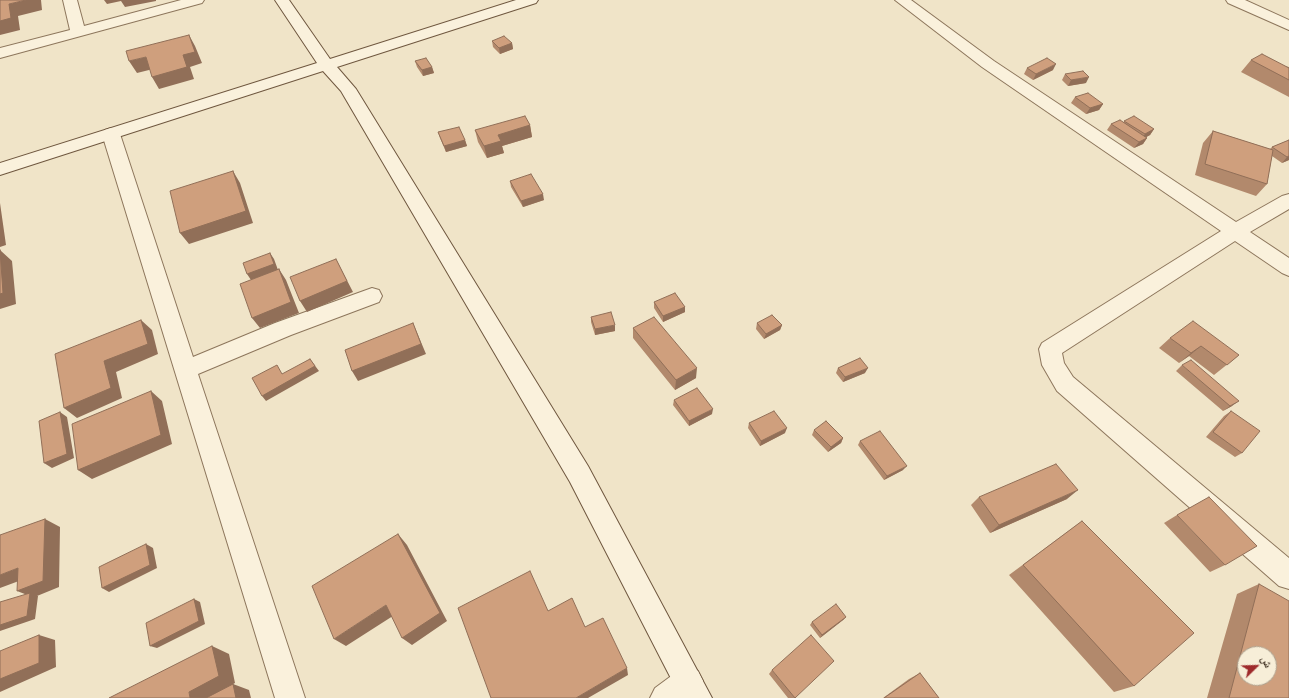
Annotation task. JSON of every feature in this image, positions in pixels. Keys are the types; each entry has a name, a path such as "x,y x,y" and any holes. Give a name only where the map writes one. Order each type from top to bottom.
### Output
{"street":[{"path":"70,0 78,32"},
{"path":"0,53 197,0"},
{"path":"282,0 322,59 348,89 579,474 692,690 665,698"},
{"path":"0,169 111,134 488,0"},
{"path":"0,154 322,59 531,0"},
{"path":"902,0 988,64 1289,268"},
{"path":"1233,0 1289,26"},
{"path":"111,134 187,369 290,698"},
{"path":"1289,201 1234,232 1050,349 1053,365 1065,384 1289,576"},
{"path":"187,369 283,329 372,296"}],"building":[{"path":"0,0 26,0 9,4 11,18 0,21"},
{"path":"189,35 195,52 183,55 187,67 152,77 146,57 129,61 126,51"},
{"path":"504,36 512,43 499,48 492,41"},
{"path":"1262,54 1289,68 1289,80 1251,60"},
{"path":"426,58 432,67 422,70 415,61"},
{"path":"1047,58 1056,64 1036,74 1027,68"},
{"path":"1083,71 1089,77 1071,80 1065,74"},
{"path":"1088,93 1103,104 1090,108 1075,97"},
{"path":"525,116 530,125 498,135 501,141 484,146 475,130"},
{"path":"1134,116 1154,129 1145,134 1124,121"},
{"path":"1120,120 1147,138 1139,142 1111,124"},
{"path":"459,127 465,140 444,146 438,132"},
{"path":"1213,131 1273,150 1267,184 1205,164"},
{"path":"1289,140 1289,156 1287,157 1272,147"},
{"path":"233,171 246,211 180,233 170,191"},
{"path":"531,174 543,194 521,201 510,181"},
{"path":"0,250 3,293 0,294"},
{"path":"270,253 274,264 247,274 243,263"},
{"path":"336,259 347,281 300,301 290,277"},
{"path":"279,269 291,302 252,318 240,284"},
{"path":"675,293 685,307 663,316 654,302"},
{"path":"611,312 615,325 595,329 591,317"},
{"path":"772,315 782,325 766,334 757,323"},
{"path":"654,317 697,368 676,380 633,328"},
{"path":"141,320 148,344 104,361 111,388 64,408 55,354"},
{"path":"1193,321 1239,355 1227,365 1201,346 1191,353 1170,338"},
{"path":"413,323 421,344 352,371 345,350"},
{"path":"860,358 868,368 845,377 838,368"},
{"path":"310,359 315,366 262,396 252,378 277,365 282,374"},
{"path":"1191,360 1239,401 1230,406 1182,365"},
{"path":"697,388 713,409 689,421 674,400"},
{"path":"151,391 161,435 78,470 72,424"},
{"path":"774,411 787,428 761,441 749,423"},
{"path":"1231,411 1260,431 1242,453 1213,432"},
{"path":"60,412 67,454 44,463 39,421"},
{"path":"826,421 843,438 831,447 814,430"},
{"path":"880,431 907,466 887,476 860,441"},
{"path":"1056,464 1078,490 999,525 979,497"},
{"path":"1209,497 1257,546 1225,565 1177,515"},
{"path":"45,519 43,581 17,591 18,568 0,575 0,535"},
{"path":"1082,521 1194,633 1134,686 1023,565"},
{"path":"398,534 440,613 402,638 386,605 334,639 312,586"},
{"path":"146,544 150,565 102,588 99,567"},
{"path":"530,571 548,611 572,598 585,627 603,618 627,668 576,698 491,698 458,608"},
{"path":"1259,584 1289,601 1289,698 1229,698 1237,668 1237,686 1277,686 1277,646 1243,646"},
{"path":"30,593 27,616 0,625 0,602"},
{"path":"194,599 199,621 150,646 146,623"},
{"path":"836,604 846,617 822,635 812,622"},
{"path":"39,635 39,663 0,679 0,651"},
{"path":"811,635 834,661 795,698 772,670"},
{"path":"212,646 219,676 189,692 190,698 109,698"},
{"path":"920,673 939,698 884,698"},
{"path":"233,684 236,698 206,698"}]}
